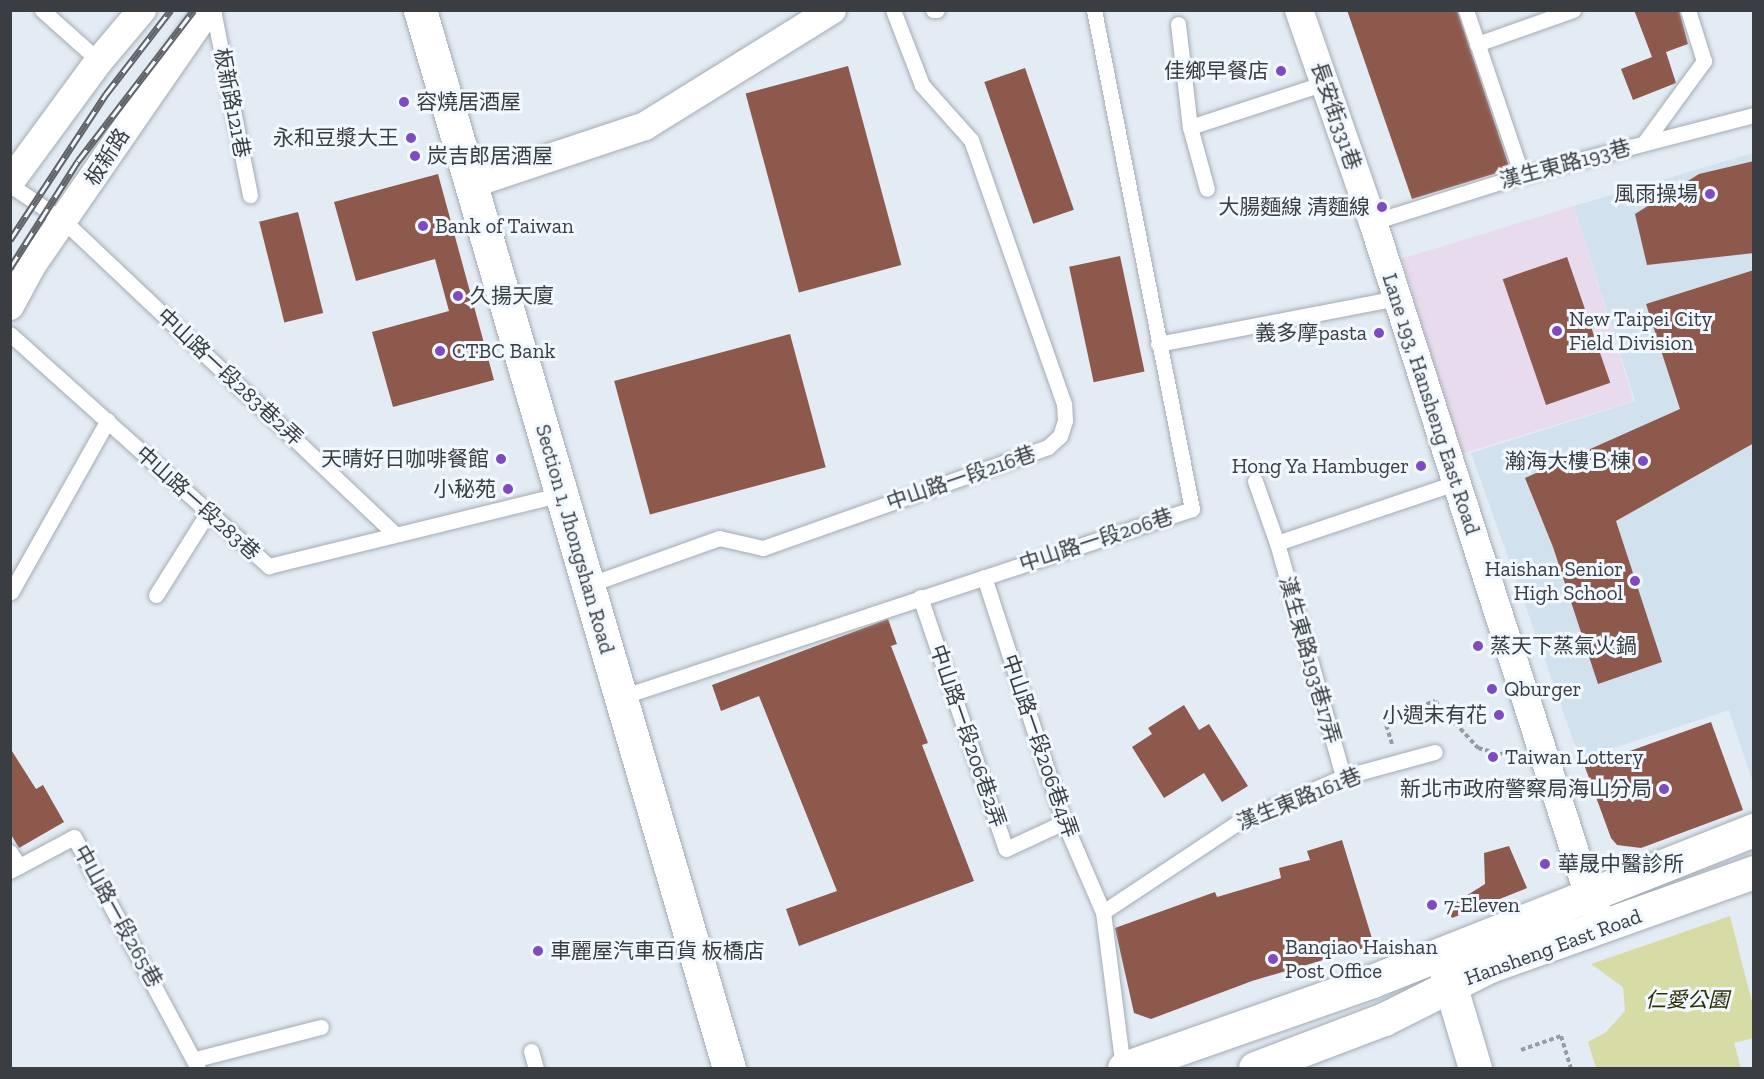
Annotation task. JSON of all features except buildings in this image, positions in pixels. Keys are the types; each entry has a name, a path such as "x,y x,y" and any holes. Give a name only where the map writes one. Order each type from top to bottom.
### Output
{"street":[{"path":"10,183 99,61 142,10"},
{"name":"板新路","path":"10,306 32,265 65,222 208,10"},
{"name":"Section 1, Jhongshan Road","path":"420,10 729,1068"},
{"path":"471,184 645,126 832,10"},
{"name":"長安街331巷","path":"1299,10 1373,222"},
{"name":"Lane 193, Hansheng East Road","path":"1373,222 1589,896 1604,926"},
{"name":"Hansheng East Road","path":"1123,1068 1440,954 1754,830"},
{"name":"Hansheng East Road","path":"1255,1068 1384,1019 1490,966 1754,872"},
{"path":"1440,954 1452,984 1475,1068"}],"lane":[{"path":"42,10 99,61"},
{"name":"板新路121巷","path":"213,10 250,195"},
{"name":"中山路一段216巷","path":"588,585 719,538 763,548 1048,447 1060,436 1065,421 1064,404 971,140 922,85 893,10"},
{"name":"中山路一段206巷","path":"621,697 1192,509 1094,10"},
{"path":"1466,10 1522,175"},
{"path":"1476,44 1573,10"},
{"name":"漢生東路193巷","path":"1373,222 1522,175 1644,143 1704,61 1688,10"},
{"path":"1178,24 1190,127 1207,189"},
{"path":"1190,127 1324,83"},
{"path":"1644,143 1754,115"},
{"name":"中山路一段283巷2弄","path":"10,183 65,222 394,533"},
{"path":"1158,344 1387,300"},
{"name":"中山路一段283巷","path":"10,334 108,420 207,514 269,566 394,533 562,494"},
{"path":"10,592 108,420"},
{"name":"漢生東路193巷17弄","path":"1255,481 1277,543 1343,777"},
{"path":"1277,543 1455,483"},
{"path":"156,595 207,514"},
{"name":"中山路一段206巷4弄","path":"984,578 1064,822 1103,912 1123,1068"},
{"name":"中山路一段206巷2弄","path":"920,597 1006,849 1064,822"},
{"name":"漢生東路161巷","path":"1103,912 1237,823 1343,777 1435,752"},
{"name":"中山路一段265巷","path":"15,869 74,837 197,1064 321,1027"},
{"path":"10,852 15,869"},
{"path":"531,1051 536,1068"}],"path":[{"path":"1399,763 1384,721 1435,701 1478,748 1501,754 1542,745"},
{"path":"1521,1050 1561,1036 1571,1068"}],"shaded area":[{"name":"Haishan Senior High School","path":"1753,153 1753,783 1729,710 1580,759 1471,453 1635,401 1574,206"},
{"path":"1574,206 1634,401 1462,454 1402,259"}],"green space":[{"name":"仁愛公園","path":"1730,916 1753,1006 1753,1038 1734,1043 1741,1068 1596,1068 1588,1042 1606,1032 1625,1011 1623,987 1591,964"}],"railway":[{"path":"10,240 106,94 171,10"},
{"path":"10,268 78,161 194,10"}],"place":[{"name":"佳鄉早餐店","path":"1281,71"},
{"name":"容燒居酒屋","path":"404,102"},
{"name":"永和豆漿大王","path":"411,138"},
{"name":"炭吉郎居酒屋","path":"415,156"},
{"name":"風雨操場","path":"1710,194"},
{"name":"大腸麵線 清麵線","path":"1382,207"},
{"name":"Bank of Taiwan","path":"423,226"},
{"name":"久揚天廈","path":"458,296"},
{"name":"New Taipei City Field Division","path":"1557,331"},
{"name":"義多摩pasta","path":"1379,333"},
{"name":"CTBC Bank","path":"440,351"},
{"name":"天晴好日咖啡餐館","path":"501,459"},
{"name":"瀚海大樓Ｂ棟","path":"1643,461"},
{"name":"Hong Ya Hambuger","path":"1421,466"},
{"name":"小秘苑","path":"508,489"},
{"name":"Haishan Senior High School","path":"1635,581"},
{"name":"蒸天下蒸氣火鍋","path":"1478,646"},
{"name":"Qburger","path":"1492,689"},
{"name":"小週末有花","path":"1499,715"},
{"name":"Taiwan Lottery","path":"1493,757"},
{"name":"新北市政府警察局海山分局","path":"1664,789"},
{"name":"華晟中醫診所","path":"1545,864"},
{"name":"7-Eleven","path":"1432,905"},
{"name":"車麗屋汽車百貨 板橋店","path":"538,951"},
{"name":"Banqiao Haishan Post Office","path":"1273,959"}]}
